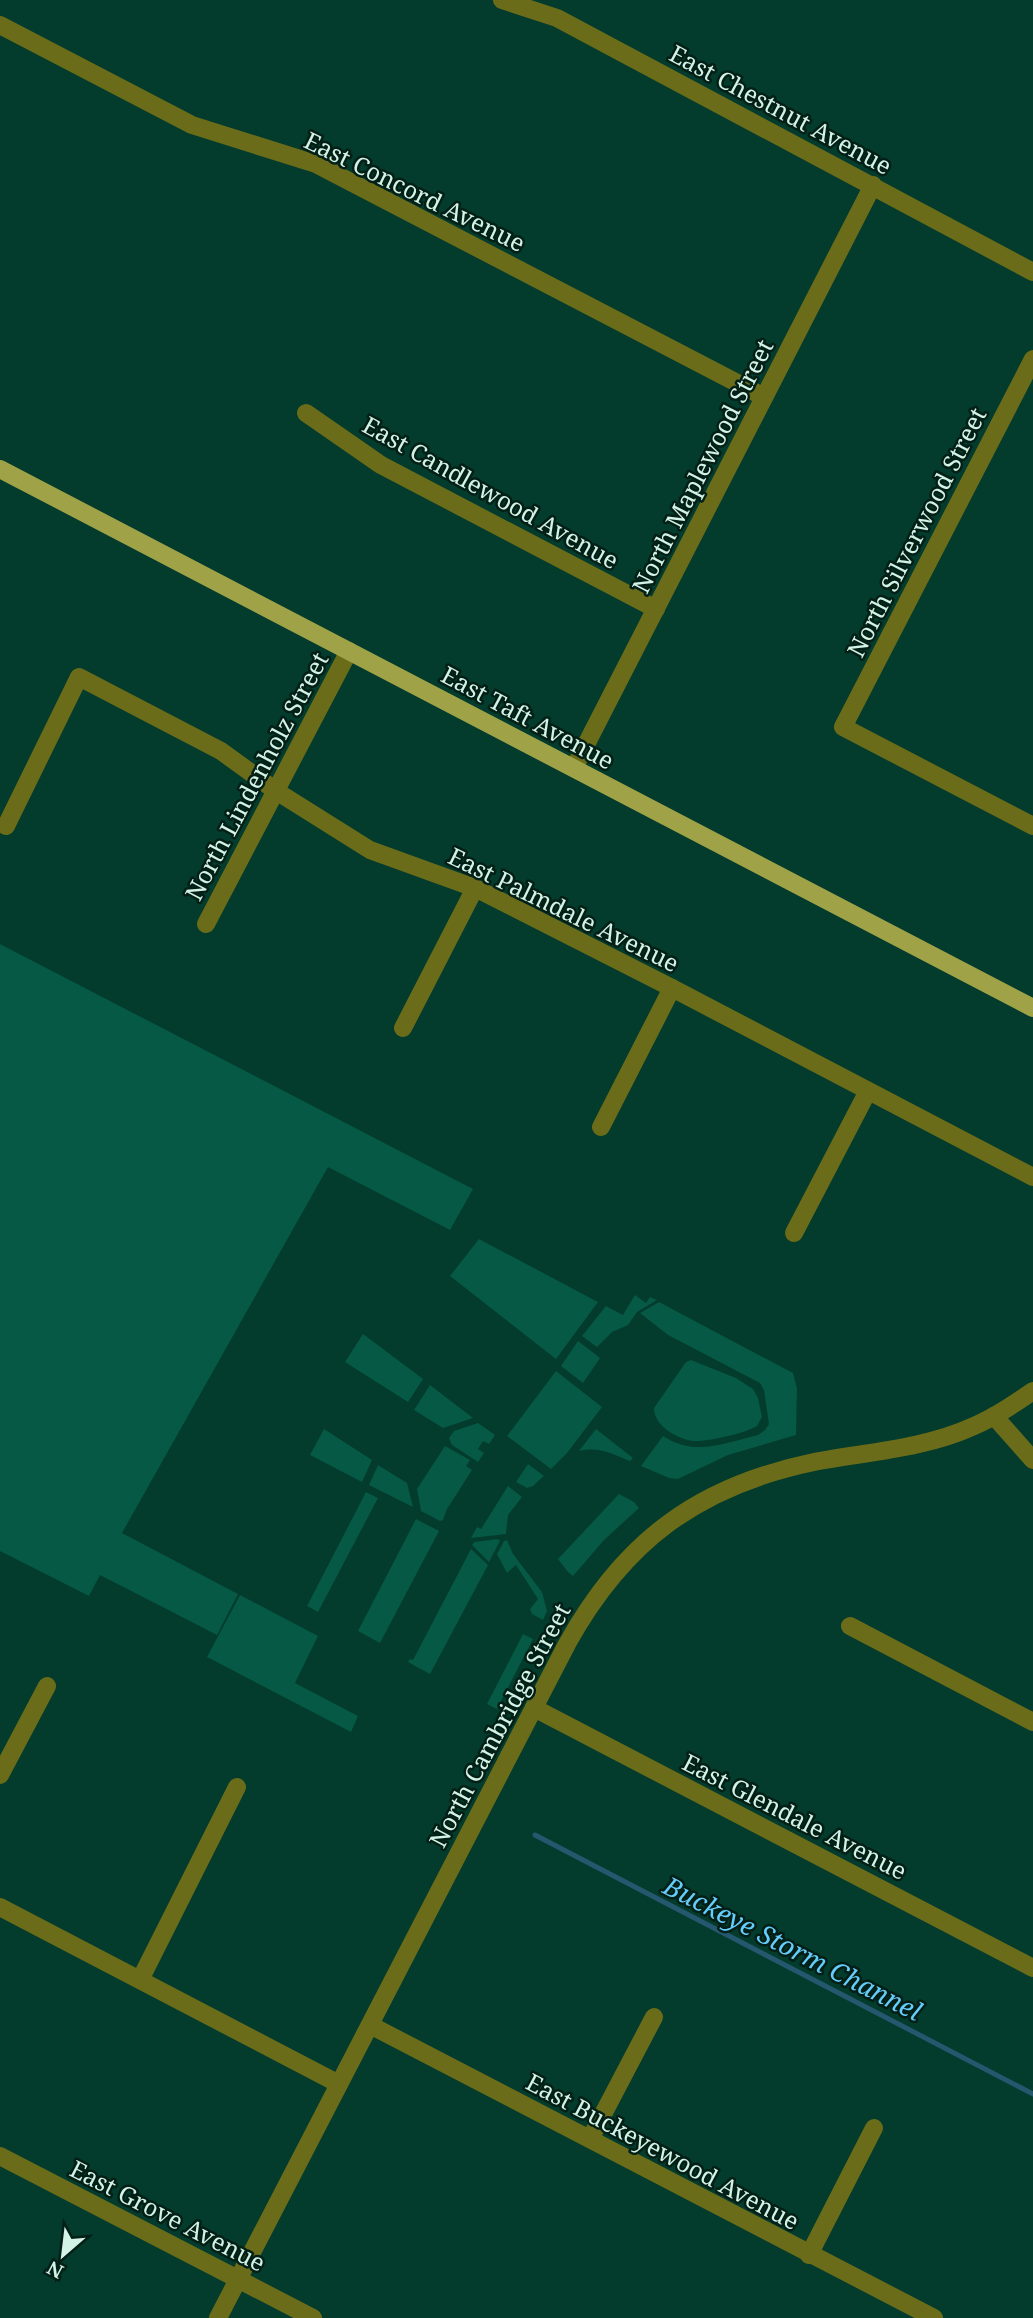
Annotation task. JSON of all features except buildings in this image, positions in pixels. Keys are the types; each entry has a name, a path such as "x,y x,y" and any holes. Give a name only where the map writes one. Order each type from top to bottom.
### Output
{"main road":[{"name":"East Taft Avenue","path":"0,469 1033,1008"}],"street":[{"name":"East Chestnut Avenue","path":"502,0 557,18 1033,272"},
{"name":"East Concord Avenue","path":"0,25 192,125 316,164 764,397"},
{"name":"North Maplewood Street","path":"574,768 873,185"},
{"name":"North Silverwood Street","path":"1033,359 843,727 1033,826"},
{"name":"East Candlewood Avenue","path":"306,412 381,465 656,609"},
{"name":"North Lindenholz Street","path":"206,924 349,651"},
{"name":"East Palmdale Avenue","path":"6,826 79,677 222,751 276,791 370,850 475,888 673,988 1033,1177"},
{"path":"403,1028 475,888"},
{"path":"601,1127 673,988"},
{"path":"794,1233 868,1091"},
{"name":"North Cambridge Street","path":"218,2318 534,1708 580,1621 604,1584 636,1550 687,1510 734,1485 770,1472 954,1434 994,1416 1033,1391"},
{"path":"994,1416 1033,1460"},
{"path":"850,1626 1033,1722"},
{"path":"0,1775 47,1686"},
{"name":"East Glendale Avenue","path":"534,1708 1033,1968"},
{"path":"140,1980 237,1787"},
{"path":"0,1907 339,2084"},
{"path":"590,2139 654,2017"},
{"name":"East Buckeyewood Avenue","path":"370,2025 934,2318"},
{"path":"809,2255 874,2128"},
{"name":"East Grove Avenue","path":"0,2156 313,2318"}],"green space":[{"path":"0,944 473,1189 450,1230 328,1167 122,1533 238,1594 217,1635 100,1575 89,1596 0,1551"},
{"path":"479,1239 598,1302 556,1359 450,1276"},
{"path":"635,1295 646,1303 650,1297 657,1300 637,1312 628,1325 612,1332 597,1347 582,1336 606,1306 623,1315"},
{"path":"659,1302 793,1373 797,1388 796,1435 728,1455 678,1479 641,1466 663,1436 687,1446 710,1446 758,1435 769,1424 764,1390 760,1383 668,1335 640,1313"},
{"path":"363,1334 423,1379 408,1402 345,1362"},
{"path":"578,1341 600,1358 583,1383 561,1366"},
{"path":"691,1360 736,1378 753,1389 762,1417 757,1426 726,1436 693,1441 680,1438 662,1426 654,1408 686,1362"},
{"path":"556,1371 602,1407 567,1453 551,1469 507,1436"},
{"path":"430,1385 473,1418 443,1428 414,1410"},
{"path":"478,1423 495,1435 489,1444 483,1441 478,1449 484,1453 478,1462 452,1445 449,1438 454,1431"},
{"path":"324,1429 372,1460 362,1482 310,1455"},
{"path":"596,1429 633,1458 630,1461 599,1450 579,1451"},
{"path":"445,1446 470,1460 466,1466 472,1470 440,1521 421,1511 417,1489"},
{"path":"528,1464 544,1476 527,1488 516,1482"},
{"path":"378,1465 407,1483 413,1507 369,1485"},
{"path":"508,1486 522,1497 508,1515 506,1534 471,1538 477,1527 481,1529"},
{"path":"366,1492 378,1498 318,1612 307,1606"},
{"path":"619,1494 639,1508 604,1540 573,1576 558,1559"},
{"path":"416,1519 439,1531 380,1643 358,1631"},
{"path":"507,1540 513,1554 542,1592 547,1611 543,1620 532,1614 530,1609 538,1599 516,1565 507,1573 497,1554"},
{"path":"500,1541 489,1562 472,1545 474,1542"},
{"path":"471,1549 488,1565 430,1674 408,1662 413,1660"},
{"path":"240,1595 318,1636 295,1683 358,1716 351,1732 207,1657"},
{"path":"523,1634 533,1639 497,1709 487,1704"}],"waterway":[{"name":"Buckeye Storm Channel","path":"535,1835 1033,2094"}]}
